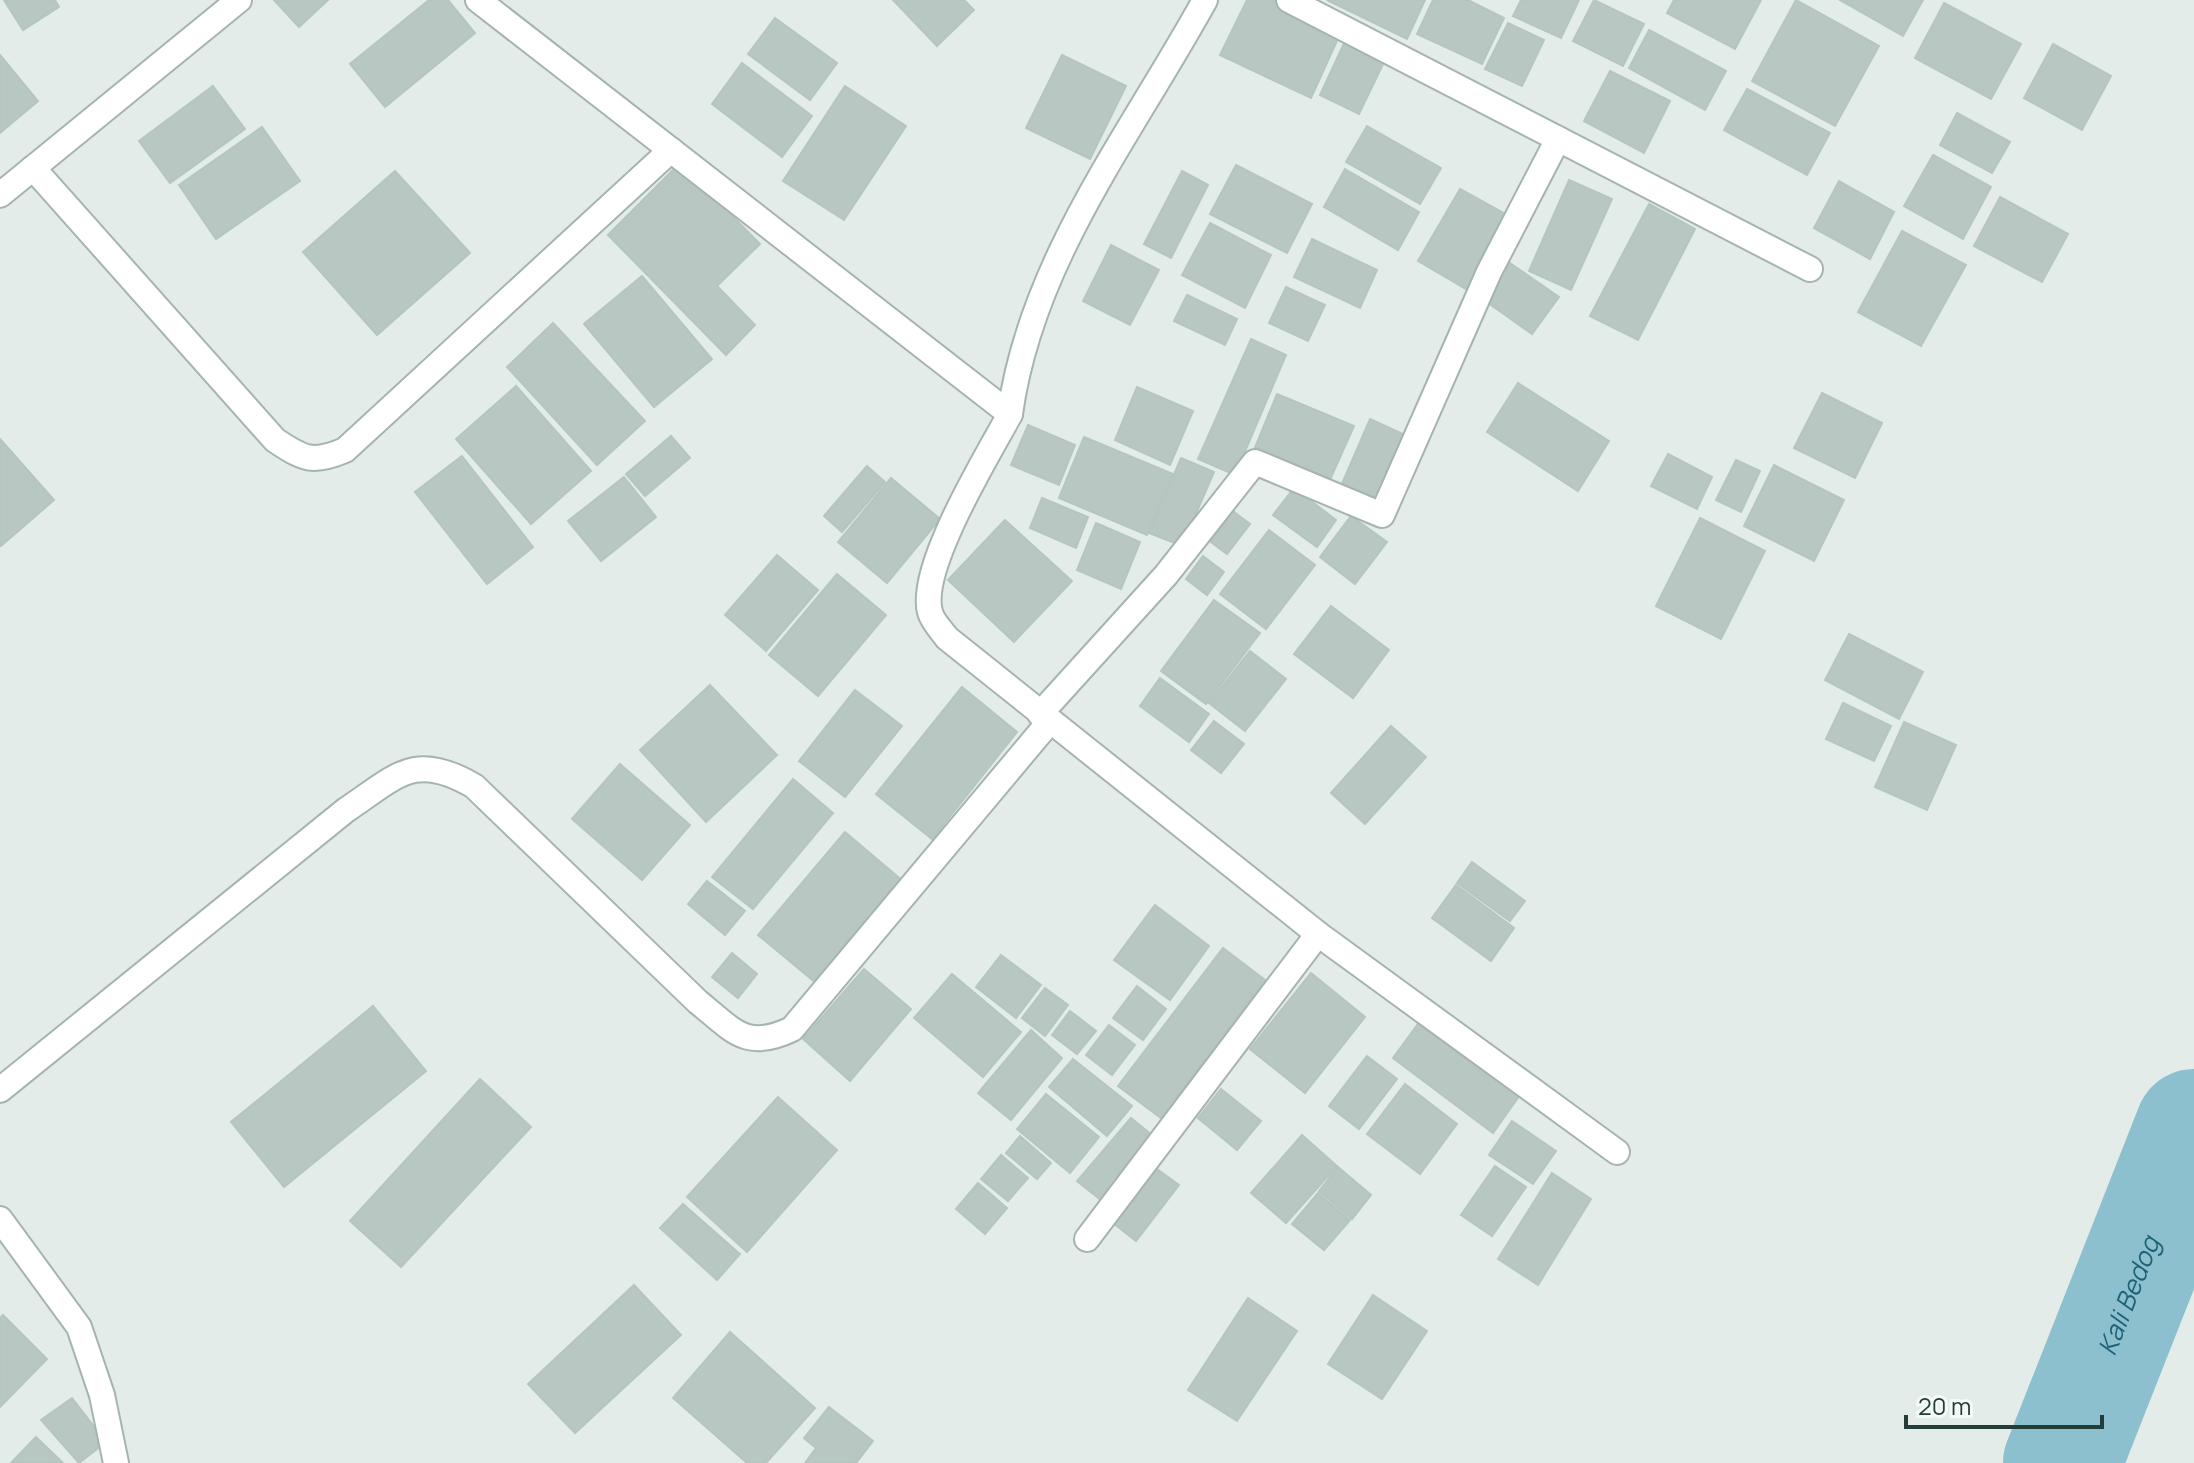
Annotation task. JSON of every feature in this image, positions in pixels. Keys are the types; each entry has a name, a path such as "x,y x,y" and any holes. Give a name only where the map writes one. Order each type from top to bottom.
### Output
{"street":[{"path":"0,195 239,0"},
{"path":"478,0 1010,414"},
{"path":"1205,0 1168,68 1081,206 1017,363 1010,414 946,536 931,584 929,613 947,638 1318,934 1617,1152"},
{"path":"1289,0 1810,269"},
{"path":"0,1090 346,810 403,773 424,768 448,771 474,786 698,1002 738,1035 766,1041 792,1029 1045,718 1166,575 1255,462 1382,515 1489,272 1558,139"},
{"path":"33,168 275,440 301,457 325,459 345,450 671,150"},
{"path":"1087,1239 1318,934"},
{"path":"0,1219 79,1327 102,1395 116,1463"}],"building":[{"path":"4,0 55,0 59,7 23,30"},
{"path":"274,0 328,0 299,27"},
{"path":"429,0 448,0 475,33 385,107 350,64"},
{"path":"893,0 964,0 974,10 937,46"},
{"path":"1247,0 1274,0 1341,32 1311,98 1220,55"},
{"path":"1327,0 1425,0 1407,39"},
{"path":"1433,0 1468,0 1504,18 1482,64 1417,34"},
{"path":"1521,0 1579,0 1561,38 1513,16"},
{"path":"1594,0 1644,24 1623,66 1573,41"},
{"path":"1674,0 1761,0 1735,49 1667,13"},
{"path":"1796,0 1879,46 1835,126 1752,81"},
{"path":"1840,0 1923,0 1903,36"},
{"path":"1944,3 2021,44 1991,99 1915,58"},
{"path":"775,18 837,63 810,100 748,54"},
{"path":"1508,23 1544,40 1522,86 1485,69"},
{"path":"1649,30 1726,71 1705,110 1629,68"},
{"path":"1346,39 1386,58 1359,114 1320,95"},
{"path":"2053,44 2111,76 2082,130 2024,98"},
{"path":"0,55 38,101 0,133"},
{"path":"1062,55 1126,86 1090,159 1026,128"},
{"path":"742,63 812,116 782,157 712,104"},
{"path":"1610,71 1670,101 1644,153 1584,121"},
{"path":"213,86 245,129 170,183 139,141"},
{"path":"845,86 906,126 844,220 783,181"},
{"path":"1747,89 1830,133 1807,175 1724,130"},
{"path":"1957,113 2010,142 1992,173 1940,145"},
{"path":"1367,126 1441,168 1420,204 1346,162"},
{"path":"262,127 300,181 216,239 179,185"},
{"path":"1933,155 1991,187 1963,239 1904,206"},
{"path":"680,163 760,244 717,286 755,325 726,355 608,235"},
{"path":"1236,165 1312,204 1287,253 1210,214"},
{"path":"1345,169 1419,212 1398,250 1324,207"},
{"path":"395,171 470,253 377,335 303,252"},
{"path":"1182,171 1208,185 1171,258 1144,244"},
{"path":"1569,180 1612,199 1571,290 1529,271"},
{"path":"1839,181 1894,212 1870,259 1814,228"},
{"path":"1460,189 1507,215 1466,289 1418,261"},
{"path":"2000,197 2068,234 2042,282 1974,246"},
{"path":"1649,204 1695,229 1638,340 1590,316"},
{"path":"1210,223 1271,255 1245,308 1182,275"},
{"path":"1902,231 1966,265 1921,346 1858,312"},
{"path":"1312,239 1377,270 1360,308 1294,277"},
{"path":"1111,245 1159,270 1130,325 1083,301"},
{"path":"1510,263 1559,297 1532,334 1484,300"},
{"path":"642,276 712,359 654,407 584,324"},
{"path":"1286,287 1325,305 1308,341 1269,323"},
{"path":"1187,295 1237,319 1225,345 1174,321"},
{"path":"553,323 645,421 597,465 507,367"},
{"path":"1251,339 1286,355 1235,475 1198,459"},
{"path":"1518,383 1609,441 1578,491 1487,432"},
{"path":"516,386 591,471 531,524 456,439"},
{"path":"1137,387 1193,411 1170,465 1115,440"},
{"path":"1822,393 1882,423 1855,478 1794,448"},
{"path":"1277,394 1354,426 1329,482 1254,450"},
{"path":"1370,419 1405,435 1375,501 1341,486"},
{"path":"1028,425 1075,445 1059,485 1011,465"},
{"path":"671,436 690,458 645,496 626,474"},
{"path":"1084,437 1173,474 1147,535 1059,498"},
{"path":"0,439 54,500 1,546 0,544"},
{"path":"1668,454 1712,477 1697,509 1651,486"},
{"path":"462,456 533,547 487,584 415,492"},
{"path":"1181,458 1214,472 1182,546 1149,533"},
{"path":"1736,460 1760,471 1741,512 1716,500"},
{"path":"1774,465 1844,500 1814,561 1744,526"},
{"path":"867,466 885,482 842,532 824,516"},
{"path":"624,477 656,517 601,561 568,521"},
{"path":"891,478 940,519 887,583 838,542"},
{"path":"1294,488 1336,520 1317,547 1273,515"},
{"path":"1042,498 1088,517 1076,548 1030,528"},
{"path":"1226,506 1250,524 1227,554 1203,536"},
{"path":"1351,516 1387,542 1355,584 1320,557"},
{"path":"1700,518 1765,551 1721,639 1656,606"},
{"path":"1005,520 1072,581 1014,642 948,580"},
{"path":"1096,523 1140,542 1121,589 1077,570"},
{"path":"1269,530 1315,565 1266,629 1220,594"},
{"path":"777,555 818,590 766,651 725,615"},
{"path":"1203,556 1224,572 1207,595 1186,579"},
{"path":"837,574 886,615 818,696 769,655"},
{"path":"1214,600 1260,633 1206,704 1161,671"},
{"path":"1331,606 1389,650 1353,698 1294,654"},
{"path":"1849,634 1923,672 1899,719 1825,680"},
{"path":"1250,651 1286,679 1245,731 1209,703"},
{"path":"1160,678 1209,714 1189,742 1140,706"},
{"path":"710,685 777,755 706,822 640,750"},
{"path":"962,687 1017,732 932,839 876,794"},
{"path":"855,690 902,726 845,797 799,761"},
{"path":"1843,703 1891,726 1874,761 1826,739"},
{"path":"1214,721 1244,744 1221,773 1191,750"},
{"path":"1904,722 1956,745 1927,810 1875,787"},
{"path":"1391,726 1426,757 1365,824 1331,793"},
{"path":"620,764 690,825 642,880 572,819"},
{"path":"793,779 833,813 753,909 712,877"},
{"path":"845,832 903,881 816,983 758,935"},
{"path":"1472,862 1525,901 1510,921 1457,883"},
{"path":"707,881 745,911 725,935 688,904"},
{"path":"1456,885 1514,928 1491,961 1432,918"},
{"path":"1155,905 1209,946 1170,1000 1114,960"},
{"path":"1223,948 1265,980 1161,1118 1118,1086"},
{"path":"732,953 757,974 738,998 712,977"},
{"path":"1001,955 1041,985 1016,1018 976,987"},
{"path":"864,969 911,1009 850,1081 803,1039"},
{"path":"1311,973 1365,1017 1305,1093 1250,1049"},
{"path":"952,974 1021,1032 983,1077 914,1018"},
{"path":"1137,986 1166,1009 1143,1040 1113,1018"},
{"path":"1045,988 1068,1005 1045,1036 1022,1018"},
{"path":"373,1006 426,1071 284,1187 231,1122"},
{"path":"1070,1011 1096,1031 1077,1054 1052,1035"},
{"path":"1423,1017 1522,1092 1493,1133 1393,1058"},
{"path":"1109,1025 1135,1045 1112,1075 1086,1055"},
{"path":"1031,1030 1062,1058 1011,1120 978,1093"},
{"path":"1367,1056 1397,1079 1359,1129 1329,1106"},
{"path":"1073,1059 1132,1106 1107,1136 1049,1087"},
{"path":"480,1079 531,1127 401,1267 350,1221"},
{"path":"1405,1084 1457,1124 1420,1174 1367,1134"},
{"path":"1221,1089 1261,1121 1237,1150 1198,1118"},
{"path":"1046,1094 1099,1137 1070,1173 1017,1129"},
{"path":"778,1097 837,1150 747,1252 687,1197"},
{"path":"1131,1118 1153,1136 1101,1200 1077,1181"},
{"path":"1512,1121 1556,1151 1533,1184 1489,1155"},
{"path":"1302,1135 1337,1166 1286,1223 1251,1193"},
{"path":"1020,1136 1051,1163 1037,1179 1006,1153"},
{"path":"1001,1155 1028,1178 1008,1201 981,1179"},
{"path":"1150,1164 1179,1185 1136,1241 1108,1219"},
{"path":"1495,1166 1526,1187 1492,1236 1461,1215"},
{"path":"1338,1167 1371,1195 1352,1219 1319,1191"},
{"path":"1552,1173 1591,1199 1538,1285 1498,1259"},
{"path":"978,1183 1007,1208 985,1234 956,1209"},
{"path":"1318,1193 1350,1220 1324,1250 1292,1224"},
{"path":"683,1204 740,1254 717,1280 660,1228"},
{"path":"634,1285 681,1335 575,1433 528,1384"},
{"path":"1373,1295 1427,1331 1382,1399 1328,1364"},
{"path":"1248,1298 1297,1331 1237,1421 1188,1390"},
{"path":"3,1315 47,1359 0,1407 0,1318"},
{"path":"730,1332 815,1408 766,1463 747,1463 673,1398"},
{"path":"72,1398 106,1442 79,1463 41,1420"},
{"path":"829,1407 873,1441 856,1463 805,1463 816,1448 804,1438"},
{"path":"36,1437 63,1463 11,1463"}],"waterway":[{"name":"Kali Bedog","path":"2062,1463 2194,1128"}]}
